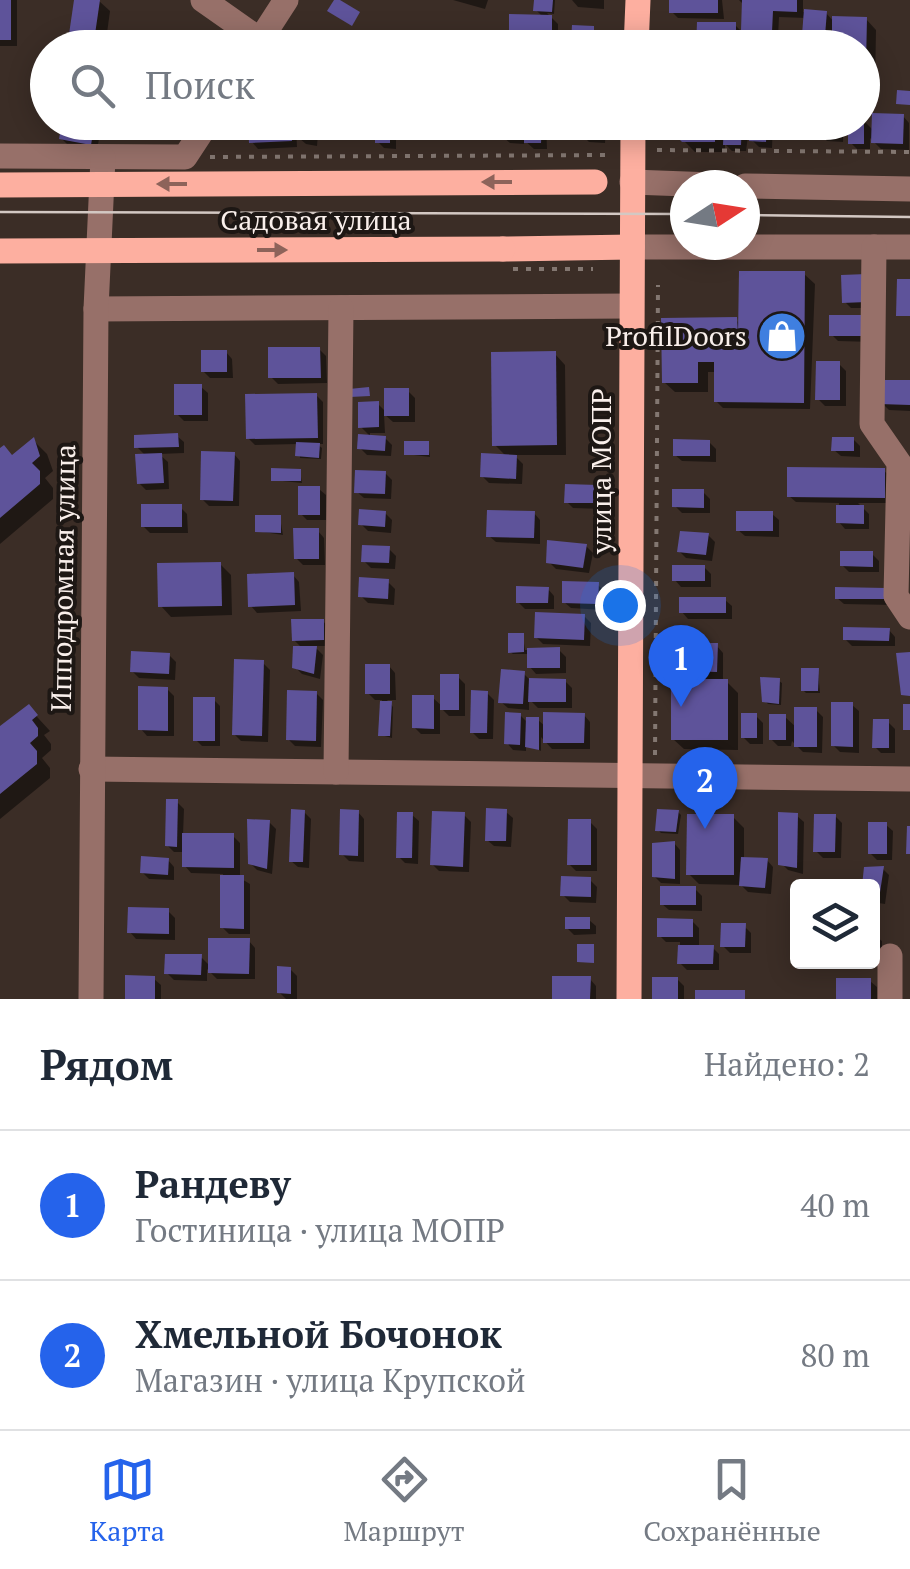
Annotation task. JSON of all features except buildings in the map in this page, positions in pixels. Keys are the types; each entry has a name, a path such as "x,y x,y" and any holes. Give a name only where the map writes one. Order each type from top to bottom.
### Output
{"main road":[{"path":"637,30 638,0"},
{"name":"улица МОПР","path":"626,141 632,182 631,306 643,777 629,999"},
{"name":"Садовая улица","path":"0,184 596,172 632,182"},
{"name":"Садовая улица","path":"0,251 632,247"}],"street":[{"path":"203,0 240,30"},
{"path":"267,30 286,0"},
{"path":"0,156 186,157 197,140"},
{"name":"Ипподромная улица","path":"91,999 96,308 103,158"},
{"name":"Садовая улица","path":"632,182 670,183"},
{"path":"760,186 910,189"},
{"path":"632,247 910,248"},
{"path":"874,248 872,424 899,463 896,596 910,617"},
{"path":"96,308 631,306"},
{"path":"336,772 341,308"},
{"path":"91,769 910,779"},
{"path":"890,956 890,999"}],"path":[{"path":"596,172 626,141"},
{"path":"186,157 626,141 660,152 910,152"},
{"path":"643,777 658,285"}],"tram line":[{"path":"0,212 670,214"},
{"path":"760,215 910,217"}],"place":[{"name":"ProfilDoors","path":"782,336"},
{"name":"Рандеву","path":"681,707"},
{"name":"Хмельной Бочонок","path":"705,829"}]}
